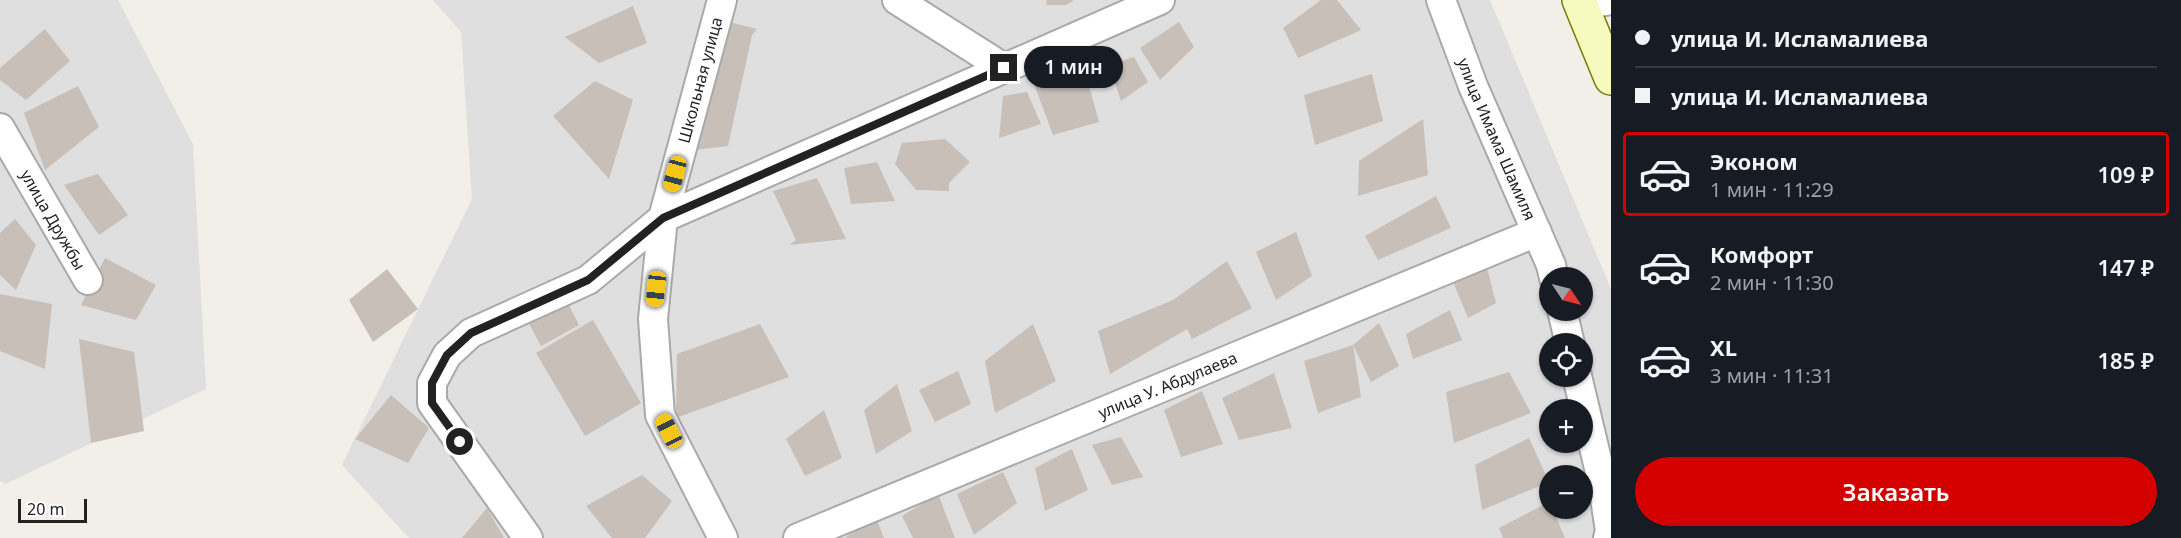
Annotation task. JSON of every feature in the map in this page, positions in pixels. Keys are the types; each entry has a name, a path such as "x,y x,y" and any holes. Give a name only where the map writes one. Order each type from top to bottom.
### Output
{"main road":[{"path":"1590,2 1611,78"}],"street":[{"name":"Школьная улица","path":"722,0 663,218 653,319 660,415 723,538"},
{"path":"897,0 1004,68"},
{"path":"528,538 432,403 432,383 447,355 471,333 588,280 663,218 1160,0"},
{"name":"улица Имама Шамиля","path":"1441,0 1473,86 1552,267"},
{"name":"улица Дружбы","path":"0,129 88,280"},
{"name":"улица У. Абдулаева","path":"798,538 1537,232"},
{"path":"1580,387 1603,485 1610,531 1608,538"}],"shaded area":[{"path":"0,0 118,0 193,144 206,389 5,484 0,481"},
{"path":"433,0 1490,0 1611,289 1611,538 409,538 342,465 472,199 461,32"}],"building":[{"path":"1047,0 1074,0 1066,5 1046,5"},
{"path":"1321,0 1337,0 1361,30 1298,58 1283,28"},
{"path":"633,6 647,43 599,63 565,37"},
{"path":"721,20 757,29 752,35 728,146 694,150"},
{"path":"1179,22 1194,47 1160,80 1140,48"},
{"path":"45,29 70,61 26,100 0,80 0,68"},
{"path":"1134,57 1148,82 1121,101 1109,65"},
{"path":"1083,64 1099,122 1053,135 1034,84"},
{"path":"1372,74 1383,121 1315,145 1304,95"},
{"path":"595,81 633,100 609,179 553,116"},
{"path":"78,86 99,127 45,170 24,113"},
{"path":"1027,92 1041,124 999,138 1003,96"},
{"path":"1423,119 1428,175 1358,196 1359,161"},
{"path":"945,139 970,162 949,183 949,191 916,190 895,164 902,143"},
{"path":"877,162 895,201 851,204 844,168"},
{"path":"98,174 128,215 99,235 64,185"},
{"path":"817,178 846,239 789,245 796,240 773,191"},
{"path":"1436,196 1451,228 1378,260 1365,236"},
{"path":"15,219 36,245 16,290 0,275 0,233"},
{"path":"1296,232 1312,276 1276,300 1256,252"},
{"path":"105,258 156,285 136,320 81,305"},
{"path":"1227,261 1252,308 1192,339 1187,329 1110,374 1098,331 1173,300"},
{"path":"1487,268 1496,303 1468,318 1453,282"},
{"path":"387,269 418,309 373,342 349,300"},
{"path":"0,294 52,304 45,369 0,351"},
{"path":"566,299 579,325 541,346 527,320"},
{"path":"1450,310 1462,340 1413,359 1406,334"},
{"path":"593,320 641,403 585,436 536,353"},
{"path":"1379,323 1399,366 1371,382 1353,345"},
{"path":"760,324 789,377 676,418 677,354"},
{"path":"1033,324 1056,381 995,413 985,361"},
{"path":"79,339 134,352 144,431 91,443"},
{"path":"1353,345 1361,397 1318,413 1304,361"},
{"path":"958,371 971,404 935,422 919,390"},
{"path":"1509,372 1531,413 1454,443 1446,392"},
{"path":"1274,373 1292,428 1239,440 1222,398"},
{"path":"897,384 912,431 876,454 864,410"},
{"path":"1202,391 1223,444 1181,457 1164,410"},
{"path":"391,395 429,428 408,463 355,439"},
{"path":"824,410 842,458 805,476 786,439"},
{"path":"1121,437 1143,477 1112,485 1092,445"},
{"path":"1529,438 1541,465 1539,465 1539,486 1482,510 1475,465"},
{"path":"1072,449 1088,490 1045,511 1035,468"},
{"path":"1003,472 1017,503 974,535 957,494"},
{"path":"642,475 672,501 645,538 612,538 586,506"},
{"path":"938,494 955,538 913,538 902,516"},
{"path":"1539,507 1539,519 1557,519 1565,538 1503,538 1499,528"},
{"path":"487,508 504,538 462,538"},
{"path":"875,516 884,538 845,538"}],"route":[{"path":"460,442 432,403 432,383 447,355 471,333 588,280 663,218 1004,68"}]}
